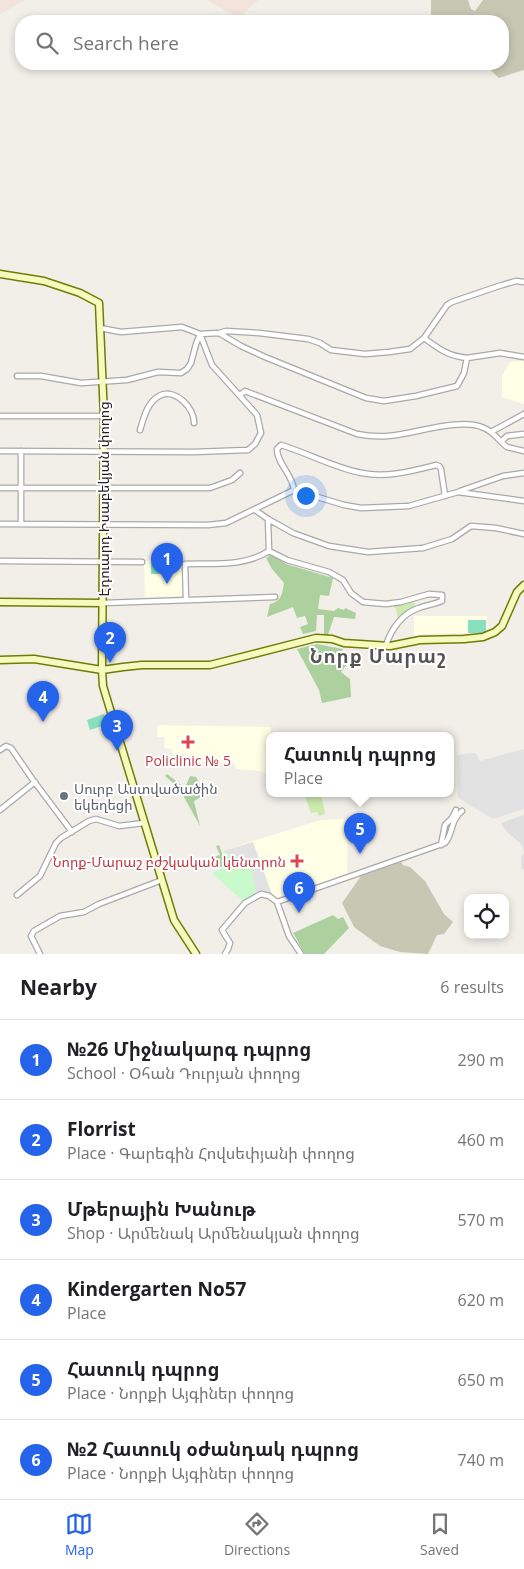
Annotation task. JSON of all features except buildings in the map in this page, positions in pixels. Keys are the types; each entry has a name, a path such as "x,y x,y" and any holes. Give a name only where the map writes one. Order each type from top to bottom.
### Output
{"main road":[{"name":"Էդուարդ Իսաբեկյան փողոց","path":"0,274 44,281 80,293 99,303 104,416 102,670 104,690 174,920 196,954"},
{"path":"0,660 34,659 102,670 142,665 210,665 316,638 332,639 344,643 386,646 420,640 464,639 487,636 502,626 517,592 524,585"},
{"path":"0,602 103,603"}],"street":[{"path":"100,328 121,332 182,327 200,334 226,331 259,333 308,339 320,343 331,350 365,354 410,349 424,338 452,302 516,281 524,282"},
{"path":"219,333 265,357 366,398 384,401 416,396 457,386 464,373 468,358"},
{"path":"17,376 41,376 80,383 127,380 158,372 181,373 191,364 200,334"},
{"path":"0,451 194,452 248,450 255,444 261,433 257,415 212,365 200,334"},
{"path":"424,338 444,353 468,358 500,352 524,357"},
{"path":"240,395 245,391 357,434 373,437 470,424 491,432 507,447 524,451"},
{"path":"140,430 147,408 155,399 164,394 175,396 186,404 192,412 194,423"},
{"path":"491,432 524,414"},
{"path":"0,416 104,416"},
{"path":"502,441 506,436 524,434"},
{"path":"294,490 289,474 278,457 278,447 282,446 363,474 391,475 436,465 441,469 445,496"},
{"path":"21,451 21,524"},
{"path":"0,488 210,488 232,480 240,473"},
{"path":"0,524 208,525 226,523 294,490 344,505 361,508 410,506 503,476 524,473"},
{"path":"458,492 524,501"},
{"path":"256,510 293,533 329,546 368,552 423,548 452,539 471,526 496,528 524,534"},
{"path":"268,519 269,551"},
{"path":"269,551 287,560 329,572 343,580 351,593 363,602 386,604 429,594 440,594 443,597 441,602 417,608 404,617 391,631 386,646"},
{"path":"186,600 185,564 236,563 258,558 269,551"},
{"path":"0,561 142,562"},
{"path":"103,603 275,597"},
{"path":"414,598 417,608"},
{"path":"0,750 6,746 11,748 72,832"},
{"path":"0,810 35,782"},
{"path":"441,844 445,826 456,810"},
{"path":"277,902 448,841 452,826 462,811"},
{"path":"17,895 40,876 56,843 89,821 96,819 120,826 144,823"},
{"path":"40,954 31,936 34,931 60,916 84,912 99,904 162,880"},
{"path":"225,954 230,943 222,930 245,903 260,894 271,896 277,902 289,936 301,954"}],"shaded area":[{"path":"0,0 26,0 0,14"},
{"path":"206,0 258,0 242,15 234,15"},
{"path":"431,0 468,0 471,9 475,11 483,0 524,0 524,70 499,78 490,70 509,70 509,15 431,15"},
{"path":"524,361 524,404 502,397 502,376 510,362"},
{"path":"182,560 183,596 145,597 144,561"},
{"path":"414,616 487,616 487,633 424,634 414,637"},
{"path":"158,725 271,727 271,732 266,732 266,773 261,771 236,769 234,763 197,762 196,757 172,754 172,749 164,748 165,737 157,737"},
{"path":"524,749 524,809 493,819 458,798 457,755 473,753 476,754 480,761"},
{"path":"524,815 524,853 520,843 506,831 501,823"},
{"name":"Նորք-Մարաշ բժշկական կենտրոն","path":"343,819 348,829 347,874 275,898 269,894 252,870 223,851 321,820"},
{"path":"253,842 272,894 256,894 252,870 245,858 223,851"},
{"path":"524,853 524,870 521,868 521,857"},
{"path":"401,862 403,865 410,867 425,881 444,914 453,922 444,934 437,935 428,954 400,952 380,946 354,927 342,903 361,876"}],"green space":[{"path":"271,555 286,564 333,578 329,596 320,595 318,609 334,611 338,608 344,610 345,608 356,613 355,619 334,617 328,635 324,635 324,615 317,615 316,631 303,634 300,627 308,624 305,616 297,618 293,607 267,617 270,604 277,601 282,594 284,583 272,569 266,558"},
{"path":"172,561 172,574 151,574 151,562"},
{"path":"413,600 415,607 398,620 396,609 393,606"},
{"path":"468,620 486,620 486,633 468,633"},
{"path":"317,644 343,649 340,655 349,661 341,672 350,679 351,697 322,703 319,690 297,649"},
{"path":"104,714 108,724 90,730 87,720"},
{"path":"167,774 185,788 190,776 196,777 206,794 194,801 200,826 179,788 165,776"},
{"path":"305,797 322,797 325,814 319,816 317,812 311,813"},
{"path":"219,845 226,865 215,869 210,858 220,855 216,846"},
{"path":"223,851 244,858 252,870 256,894 243,901 212,873 230,865"},
{"path":"333,915 338,919 343,917 349,928 324,954 305,954 293,933"}],"place":[{"name":"№26 Միջնակարգ դպրոց","path":"167,584"},
{"name":"Florrist","path":"110,663"},
{"name":"Kindergarten No57","path":"43,722"},
{"name":"Policlinic № 5","path":"188,742"},
{"name":"Մթերային Խանութ","path":"117,751"},
{"name":"Սուրբ Աստվածածին եկեղեցի","path":"64,796"},
{"name":"Հատուկ դպրոց","path":"360,854"},
{"name":"Նորք-Մարաշ բժշկական կենտրոն","path":"297,861"},
{"name":"№2 Հատուկ օժանդակ դպրոց","path":"299,913"}],"district":[{"name":"Նորք Մարաշ","path":"378,656"}]}
